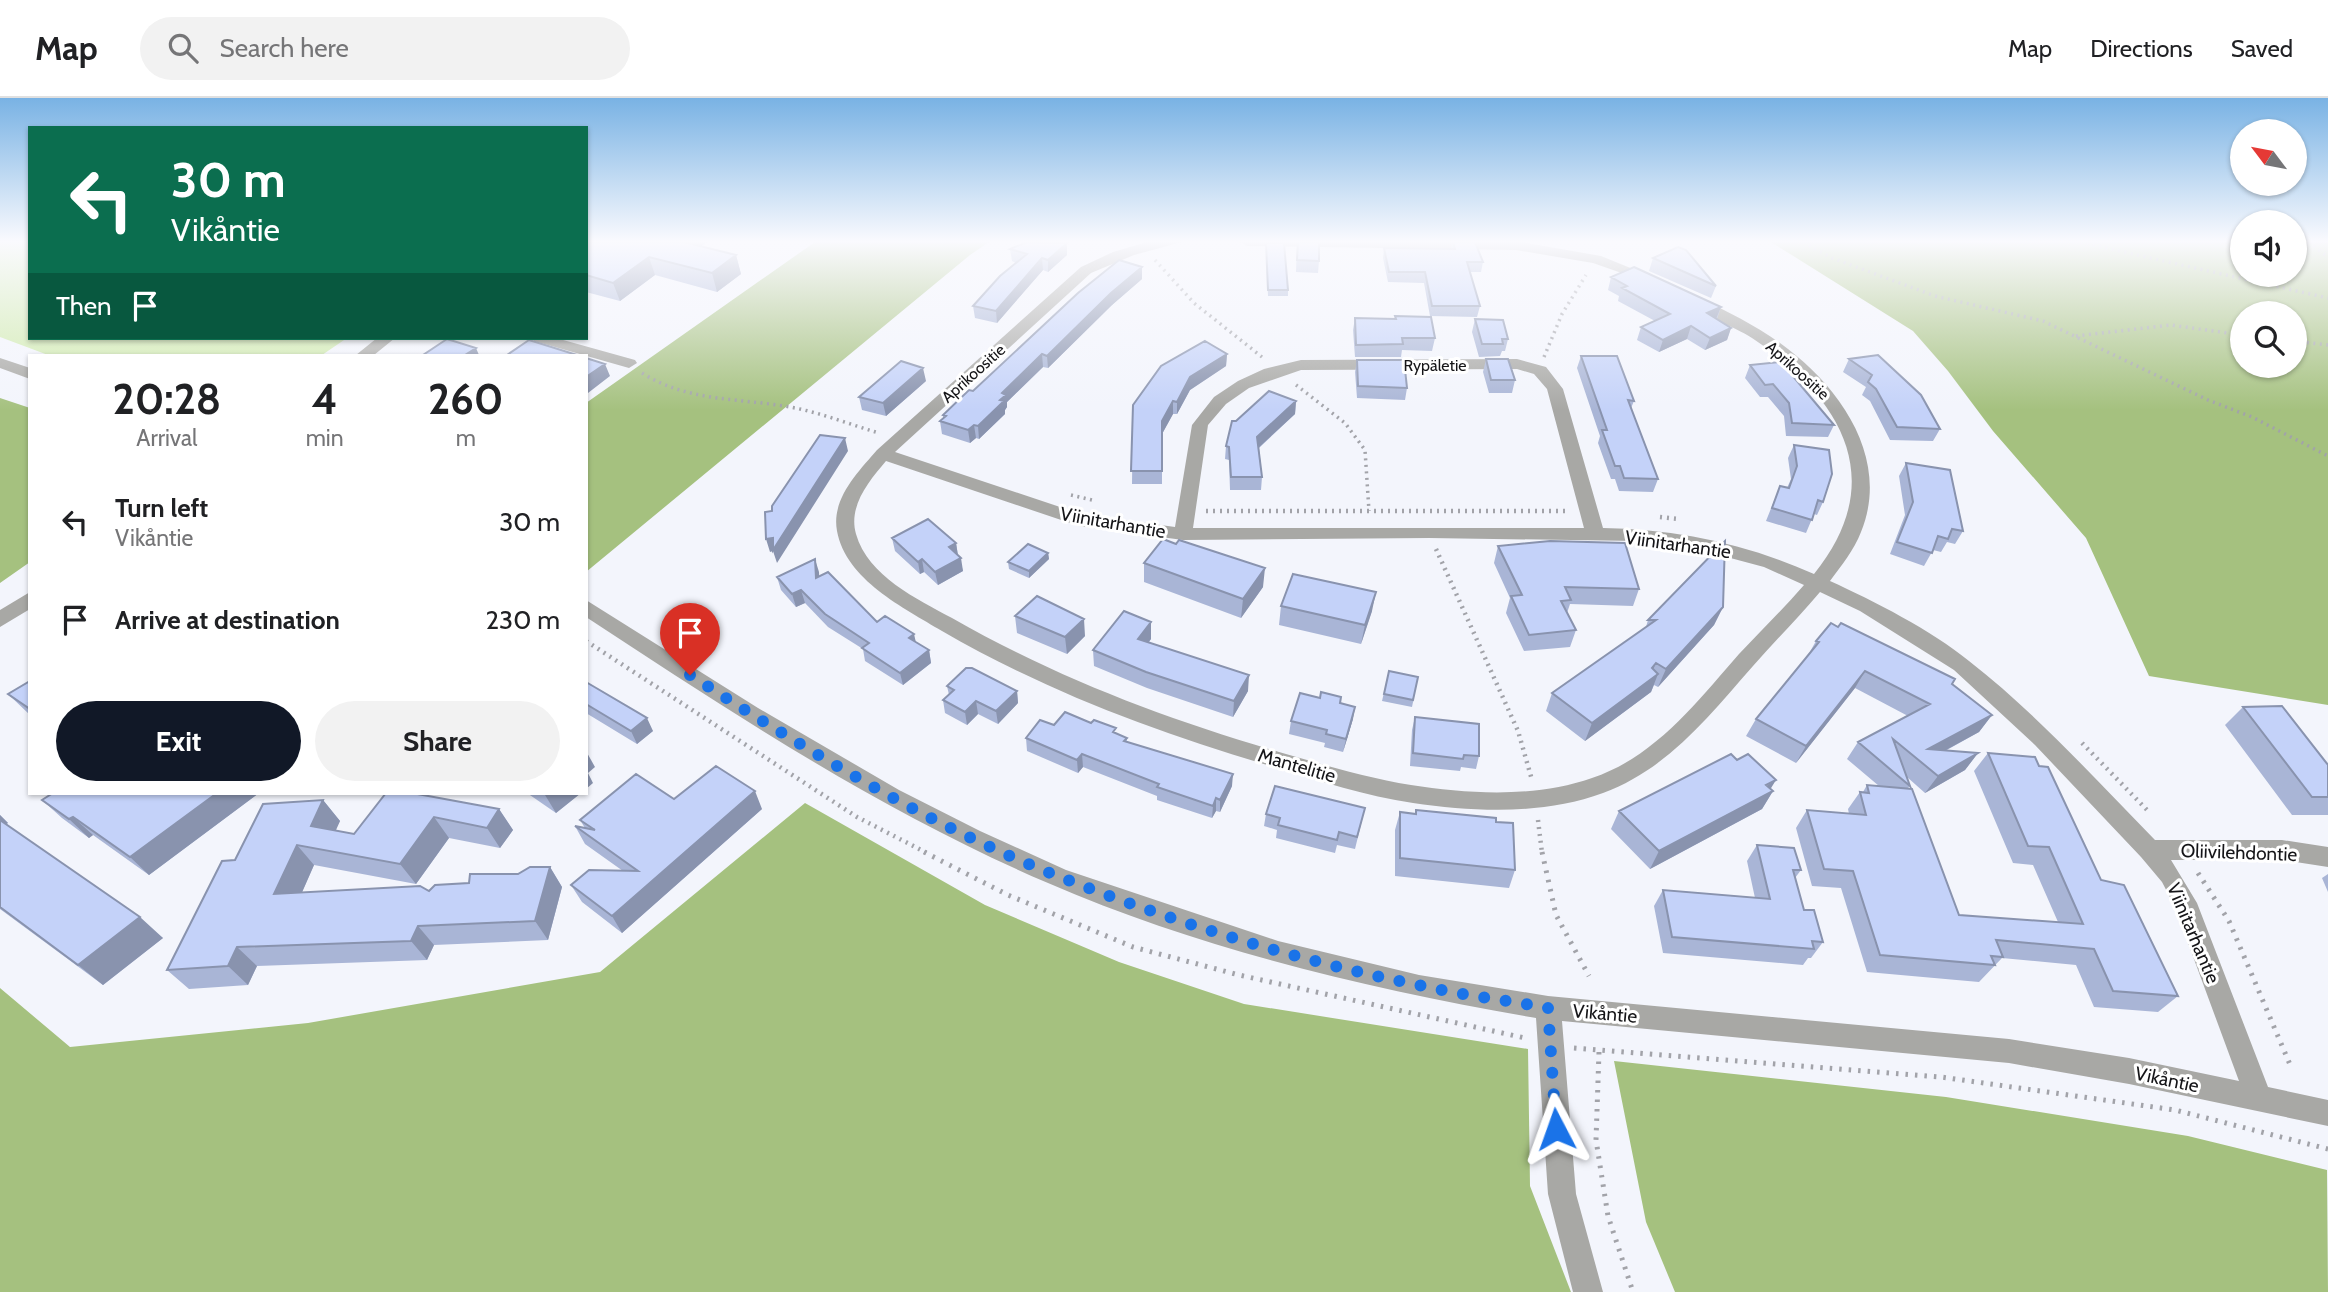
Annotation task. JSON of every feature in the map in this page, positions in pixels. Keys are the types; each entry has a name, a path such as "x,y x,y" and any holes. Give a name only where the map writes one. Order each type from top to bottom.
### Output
{"street":[{"name":"Aprikoositie","path":"891,447 1055,298"},
{"name":"Aprikoositie","path":"1688,298 1758,335 1784,354 1830,397 1849,428 1862,464 1861,513 1845,548 1817,581"},
{"path":"365,354 384,340"},
{"path":"547,340 629,363"},
{"path":"0,363 28,373"},
{"name":"Rypäletie","path":"1183,534 1189,510 1200,425 1210,410 1232,388 1277,370 1301,365 1517,365 1540,368"},
{"path":"1540,368 1548,374 1555,389 1595,534"},
{"name":"Viinitarhantie","path":"891,447 1079,520 1183,534 1429,532 1637,535 1705,544 1770,562 1817,581 1907,629 1961,665 2043,739 2149,850 2170,875 2185,903 2259,1098"},
{"name":"Mantelitie","path":"891,447 856,485 849,499 845,518 849,540 859,558 877,578 905,600 1003,657 1073,689 1228,746 1366,785 1423,796 1482,802 1535,800 1596,786 1630,772 1663,749 1817,581"},
{"path":"0,620 28,600"},
{"name":"Vikåntie","path":"588,608 750,713 891,796 972,838 1058,877 1151,911 1278,952 1419,986 1548,1008 2009,1051 2129,1071 2328,1113"},
{"name":"Oliivilehdontie","path":"2149,850 2282,850 2328,857"},
{"path":"1548,1008 1562,1194 1588,1292"}],"path":[{"path":"1540,368 1550,336 1570,298"},
{"path":"1942,298 2043,321 2328,456"},
{"path":"2075,336 2171,325 2230,333"},
{"path":"2307,343 2328,345"},
{"path":"629,363 674,390 704,398 787,407 891,447"},
{"path":"1063,493 1100,502"},
{"path":"1189,510 1587,510"},
{"path":"1424,511 1429,532 1518,731 1531,768 1549,896 1561,928 1583,961 1589,976"},
{"path":"1648,516 1684,520"},
{"path":"2080,741 2156,820"},
{"path":"2183,850 2229,921 2291,1067"},
{"path":"1599,1052 1596,1140 1608,1216 1633,1292"}],"green space":[{"path":"0,298 28,298 28,340 344,340 323,354 45,354 0,337"},
{"path":"736,298 918,298 588,570 588,402"},
{"path":"1860,298 2328,298 2328,705 2149,676 2086,538 1993,431 1948,371 1913,331"},
{"path":"0,398 28,407 28,563 0,583"},
{"path":"805,803 985,905 1119,962 1244,1004 1528,1049 1530,1186 1571,1292 0,1292 0,988 70,1047 308,1023 600,972"},
{"path":"1614,1061 1946,1097 2188,1136 2327,1170 2328,1292 1675,1292 1646,1222"}],"building":[{"path":"980,298 1008,298 996,311 973,306"},
{"path":"1073,298 1106,298 1047,356 1042,354 1002,393 1006,395 1000,400 1004,401 978,426 974,425 968,430 940,421 969,390 973,391"},
{"path":"1430,298 1478,298 1480,306 1432,306"},
{"path":"1640,298 1701,298 1721,307 1707,313 1731,328 1710,338 1691,326 1663,340 1641,327 1670,314"},
{"path":"1395,316 1431,317 1435,338 1402,338 1403,344 1356,345 1355,318 1396,319"},
{"path":"1475,319 1503,320 1508,339 1502,339 1503,344 1482,344"},
{"path":"446,340 476,348 467,354 424,354"},
{"path":"529,340 574,354 508,354"},
{"path":"1205,341 1227,354 1190,377 1177,402 1173,401 1162,421 1162,471 1131,471 1133,405 1161,366"},
{"path":"1878,355 1921,395 1940,429 1897,427 1876,389 1868,382 1872,375 1849,359"},
{"path":"1581,356 1617,356 1634,401 1628,400 1658,479 1624,478 1620,466 1615,466 1602,430 1607,430"},
{"path":"588,359 605,364 588,376"},
{"path":"1486,359 1508,359 1515,380 1491,380"},
{"path":"1357,360 1404,360 1407,388 1358,386"},
{"path":"901,361 923,368 883,403 859,397"},
{"path":"1781,362 1834,425 1792,423 1789,403 1773,384 1765,385 1750,365"},
{"path":"1269,391 1296,401 1257,437 1262,477 1231,477 1229,447 1226,446 1232,421 1236,421"},
{"path":"820,435 845,438 773,550 773,538 766,539 765,512 772,511 772,506"},
{"path":"1794,445 1829,450 1832,474 1823,502 1818,500 1812,520 1772,508 1780,486 1789,488 1797,466"},
{"path":"1906,463 1950,470 1963,531 1952,529 1948,539 1938,536 1932,553 1897,542 1913,502"},
{"path":"928,519 956,543 949,547 961,558 935,572 922,559 918,562 892,538"},
{"path":"1163,539 1176,544 1179,540 1265,568 1243,599 1144,563"},
{"path":"1550,541 1625,543 1639,589 1565,587 1571,600 1561,601 1576,630 1529,635 1511,596 1522,595 1498,546"},
{"path":"1725,541 1723,607 1666,669 1656,663 1652,668 1658,674 1592,723 1552,693 1656,620 1648,620"},
{"path":"1028,544 1048,553 1029,571 1008,562"},
{"path":"815,559 816,578 828,572 877,622 885,616 914,634 909,638 929,650 900,673 862,648 869,643 825,614 801,590 792,594 777,577"},
{"path":"1293,574 1376,592 1365,625 1281,606"},
{"path":"1037,596 1084,619 1065,637 1015,616"},
{"path":"1124,611 1151,622 1138,639 1249,675 1234,701 1146,672 1093,650"},
{"path":"1831,623 1838,627 1841,623 1955,679 1952,684 1992,715 1928,749 1978,753 1938,776 1893,739 1910,786 1858,742 1930,704 1865,671 1806,746 1756,719 1819,642 1816,641"},
{"path":"966,668 972,668 1017,691 996,711 976,701 965,712 943,700 954,690 947,686"},
{"path":"1389,671 1418,677 1413,700 1384,694"},
{"path":"28,682 28,708 8,694"},
{"path":"588,683 647,718 631,731 588,705"},
{"path":"1321,692 1341,697 1340,703 1355,707 1346,739 1326,734 1327,730 1291,721 1300,693 1320,698"},
{"path":"2282,706 2328,765 2328,797 2312,797 2243,707"},
{"path":"1065,712 1091,723 1094,720 1116,728 1113,732 1127,738 1124,741 1233,774 1220,800 1216,798 1213,806 1157,787 1159,784 1082,754 1077,760 1026,738 1040,720 1054,725"},
{"path":"1415,717 1479,724 1479,756 1464,755 1463,759 1413,753"},
{"path":"1988,753 2035,757 2039,766 2048,767 2101,880 2124,885 2178,996 2113,991 2094,949 1996,940 2003,957 1991,956 1995,965 1880,955 1853,871 1824,869 1807,810 1866,815 1860,792 1869,793 1867,785 1912,789 1959,915 2083,924 2049,847 2028,846"},
{"path":"1731,754 1737,760 1748,754 1776,780 1766,785 1773,791 1659,851 1619,811"},
{"path":"716,766 755,791 612,916 571,885 589,870 638,871 575,826 595,830 580,820 636,774 674,799"},
{"path":"1275,786 1365,808 1357,837 1339,832 1337,840 1278,825 1280,818 1266,814"},
{"path":"50,795 214,795 130,857 73,817 69,819 42,800"},
{"path":"384,795 423,795 499,809 487,828 434,817 400,864 297,845 274,894 420,886 429,891 435,885 469,883 470,874 518,874 530,867 550,867 535,921 418,926 411,941 237,947 228,966 167,970 222,861 235,860 263,804 323,800 311,826 354,834"},
{"path":"1416,810 1496,818 1496,822 1513,823 1515,870 1400,858 1400,812 1416,814"},
{"path":"0,820 140,917 78,965 0,907"},
{"path":"1757,845 1794,848 1801,870 1793,870 1804,910 1814,910 1823,942 1812,941 1814,949 1672,937 1663,890 1770,899"}],"route":[{"path":"690,675 891,796 972,838 1058,877 1151,911 1278,952 1419,986 1548,1008 1556,1129"}]}
